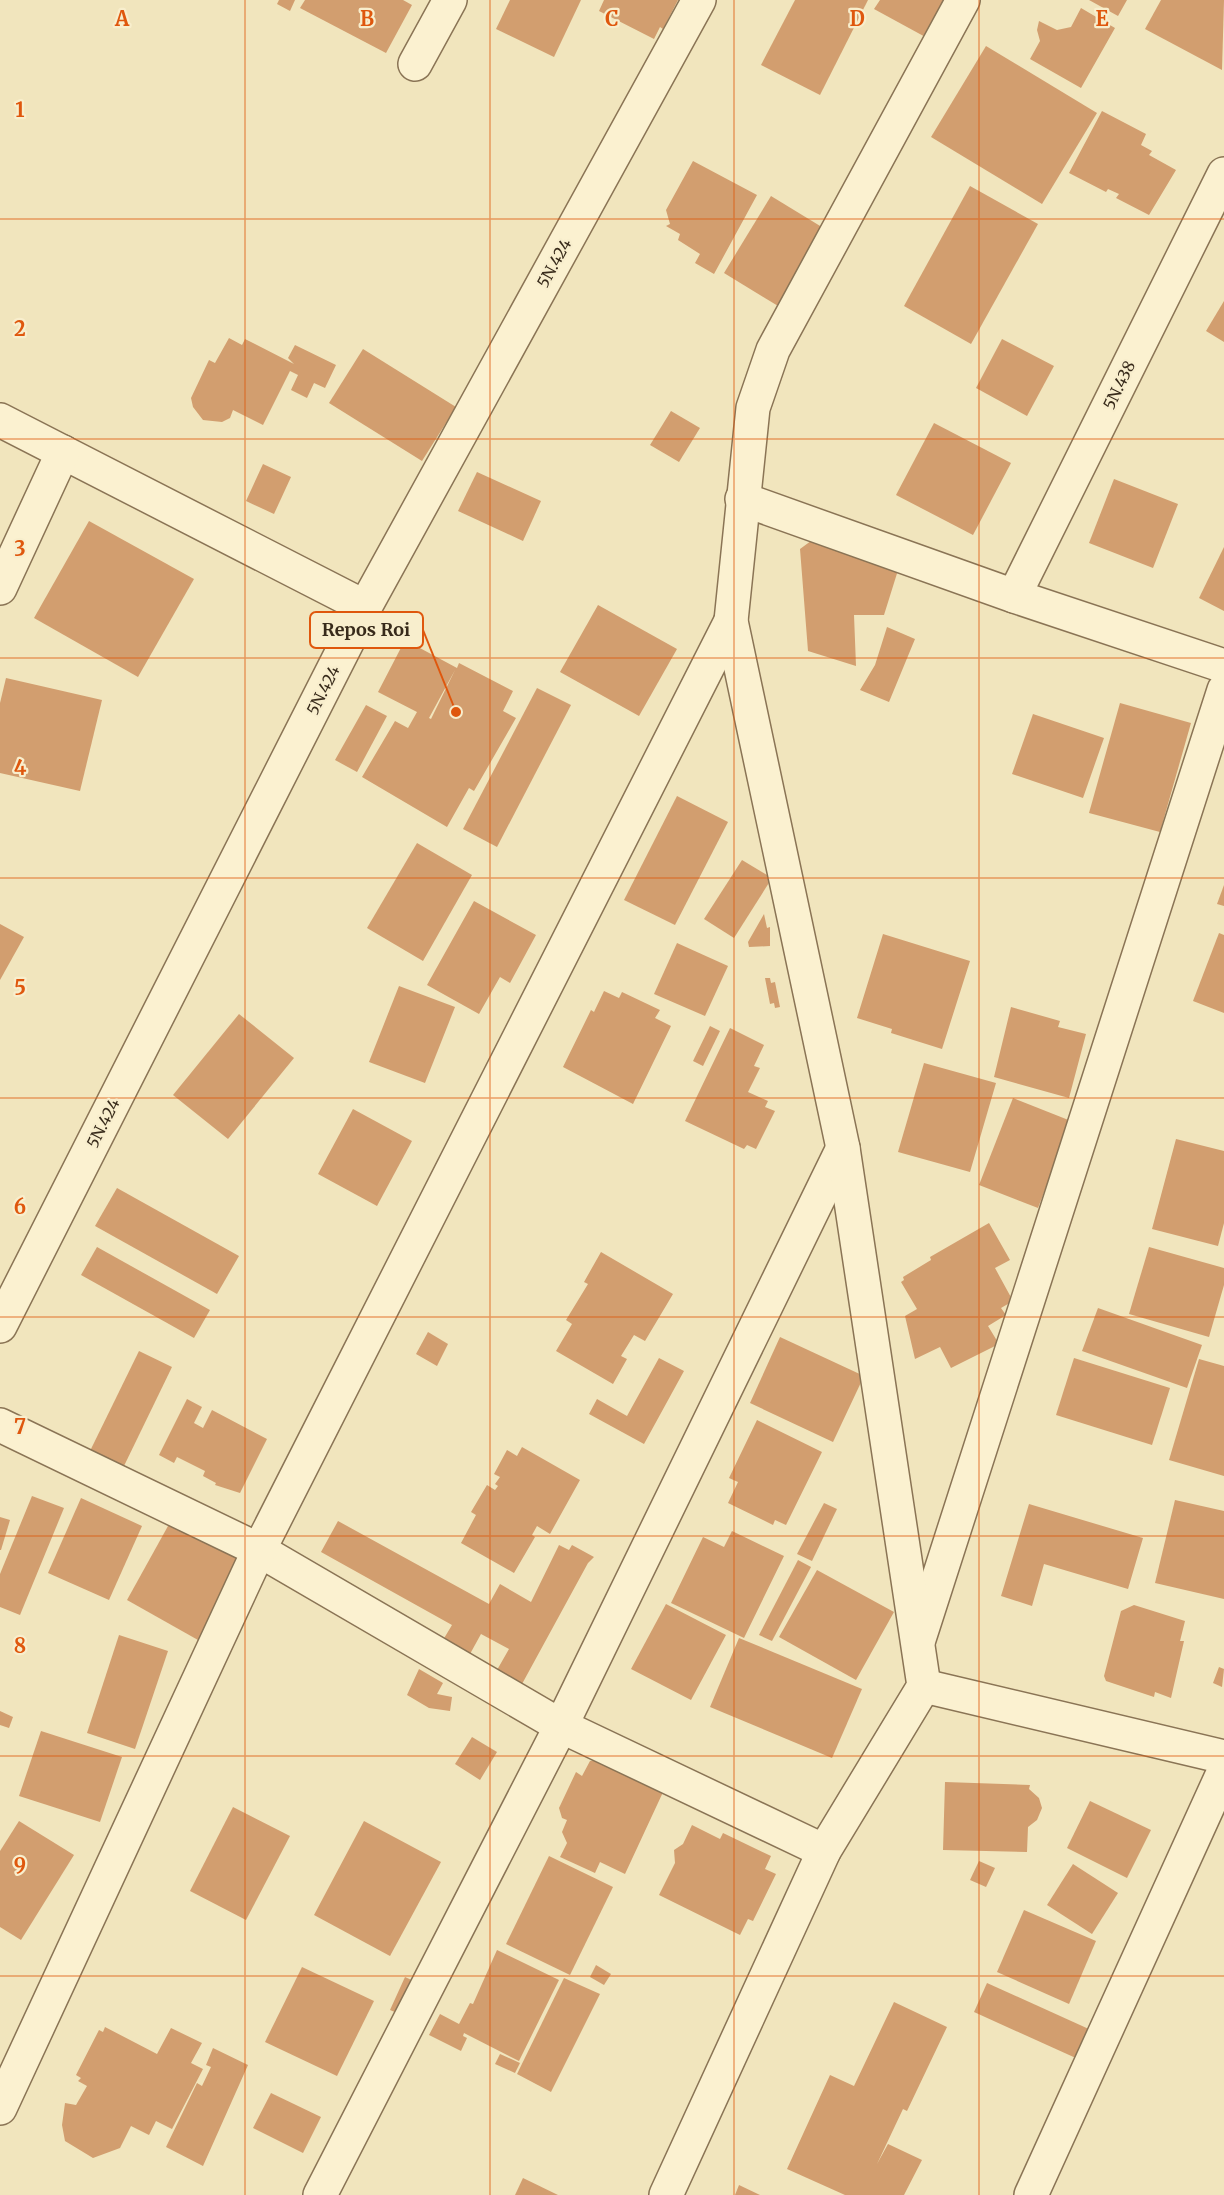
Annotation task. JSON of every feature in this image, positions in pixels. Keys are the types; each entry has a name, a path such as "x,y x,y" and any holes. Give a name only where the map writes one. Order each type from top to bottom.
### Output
{"street":[{"path":"415,64 450,0"},
{"name":"5N.424","path":"0,1326 365,607 699,0"},
{"path":"666,2195 824,1851 924,1686 843,1148 731,621 753,408 773,350 963,0"},
{"name":"5N.438","path":"1014,596 1224,174"},
{"path":"0,420 365,607"},
{"path":"0,588 63,452"},
{"path":"742,500 1014,596 1224,666"},
{"path":"0,2108 259,1550 731,621"},
{"path":"917,1645 1224,690"},
{"path":"320,2195 561,1726 843,1148"},
{"path":"0,1425 259,1550 561,1726 824,1851"},
{"path":"924,1686 1224,1757"},
{"path":"1031,2195 1224,1771"}],"building":[{"path":"279,0 295,0 290,11 277,4"},
{"path":"305,0 403,0 412,5 386,53 300,8"},
{"path":"510,0 581,0 554,57 496,29"},
{"path":"604,0 678,0 663,29 660,27 654,39 599,11"},
{"path":"795,0 868,0 820,95 761,65"},
{"path":"880,0 950,0 929,39 874,9"},
{"path":"1089,0 1127,0 1118,16"},
{"path":"1161,0 1224,0 1222,70 1145,29"},
{"path":"1081,8 1115,28 1081,88 1030,59 1040,41 1037,30 1039,21 1057,30 1071,27"},
{"path":"986,46 1097,113 1042,204 931,137"},
{"path":"1102,111 1146,134 1141,145 1152,151 1149,155 1176,170 1149,215 1116,198 1119,194 1108,189 1106,192 1069,173"},
{"path":"693,161 757,195 714,274 695,263 700,254 678,240 680,234 666,226 670,224 666,210"},
{"path":"970,186 1038,224 971,344 904,306"},
{"path":"771,196 830,232 783,309 724,273"},
{"path":"1224,301 1224,342 1206,331"},
{"path":"229,338 242,345 245,339 294,364 288,358 295,345 336,365 325,388 314,383 307,398 291,390 298,375 290,371 263,425 233,410 230,418 222,422 203,420 193,407 191,398 209,360 215,363"},
{"path":"1002,339 1054,366 1027,416 976,388"},
{"path":"363,349 456,407 422,461 329,403"},
{"path":"671,411 700,428 679,462 650,445"},
{"path":"934,423 1011,463 973,535 896,495"},
{"path":"263,464 291,477 274,514 246,501"},
{"path":"477,472 541,501 523,541 458,511"},
{"path":"1114,479 1178,504 1153,568 1089,543"},
{"path":"89,521 194,579 138,677 34,618"},
{"path":"815,538 899,567 884,615 854,615 856,666 808,651 800,549"},
{"path":"1224,547 1224,611 1199,598"},
{"path":"598,605 677,649 639,716 560,672"},
{"path":"887,627 915,639 889,702 860,690 875,665"},
{"path":"405,640 457,668 459,663 513,691 503,711 516,718 474,791 469,788 447,827 362,777 395,721 408,728 417,712 378,692","holes":["455,670 431,719 429,718"]},
{"path":"6,678 102,700 80,791 0,773 0,703"},
{"path":"537,688 571,705 497,847 463,829"},
{"path":"1120,703 1191,723 1160,832 1089,813"},
{"path":"366,705 387,716 357,772 335,760"},
{"path":"1033,714 1104,738 1083,798 1012,774"},
{"path":"677,796 728,822 675,925 624,900"},
{"path":"417,843 472,875 423,961 367,928"},
{"path":"742,860 772,878 734,938 704,919"},
{"path":"1224,885 1224,906 1217,904"},
{"path":"474,901 536,935 510,983 500,977 479,1014 427,985"},
{"path":"764,914 767,928 770,927 770,946 749,947 748,942"},
{"path":"0,924 24,937 0,980"},
{"path":"1219,933 1224,935 1224,1013 1193,1001"},
{"path":"883,934 970,961 942,1049 891,1033 892,1029 857,1018"},
{"path":"677,943 728,966 705,1016 654,994"},
{"path":"765,978 770,978 771,983 775,982 780,1007 775,1008 774,1003 770,1004"},
{"path":"399,986 455,1007 425,1083 369,1062"},
{"path":"604,991 619,998 622,992 660,1010 655,1018 671,1026 633,1104 563,1067 591,1010 594,1012"},
{"path":"1011,1007 1060,1021 1058,1027 1086,1034 1069,1098 994,1077"},
{"path":"239,1014 294,1058 228,1139 173,1095"},
{"path":"710,1026 720,1031 703,1066 693,1061"},
{"path":"730,1028 764,1045 754,1066 760,1068 748,1092 768,1101 765,1107 775,1111 756,1149 747,1145 744,1149 685,1121"},
{"path":"924,1063 996,1083 970,1172 898,1152"},
{"path":"1013,1098 1071,1121 1038,1208 979,1185"},
{"path":"353,1109 412,1141 377,1206 318,1174"},
{"path":"1176,1139 1224,1151 1224,1223 1218,1246 1152,1229"},
{"path":"117,1188 239,1256 217,1294 95,1226"},
{"path":"989,1223 1010,1260 995,1268 1013,1301 1001,1308 1006,1315 988,1326 999,1344 951,1368 940,1347 915,1359 905,1316 917,1309 901,1282 904,1280 903,1277 931,1260 930,1257"},
{"path":"97,1247 210,1310 194,1338 81,1275"},
{"path":"1149,1247 1224,1268 1224,1285 1209,1337 1129,1314"},
{"path":"601,1252 673,1294 645,1341 634,1335 621,1356 627,1359 613,1384 556,1351 572,1324 566,1320 588,1284 584,1282"},
{"path":"1098,1308 1202,1345 1187,1388 1082,1351"},
{"path":"428,1332 448,1344 437,1366 416,1354"},
{"path":"780,1337 864,1376 833,1442 750,1403"},
{"path":"139,1351 172,1367 123,1468 90,1451"},
{"path":"659,1358 684,1371 644,1444 589,1414 597,1399 627,1416"},
{"path":"1074,1358 1170,1388 1152,1445 1056,1415"},
{"path":"1199,1359 1224,1366 1224,1476 1169,1460"},
{"path":"187,1399 202,1407 194,1423 203,1428 212,1410 267,1439 240,1493 215,1485 216,1483 203,1476 205,1471 177,1457 174,1463 159,1455"},
{"path":"757,1420 822,1452 786,1525 775,1520 773,1525 728,1503 738,1482 729,1478"},
{"path":"522,1447 580,1480 550,1534 537,1526 532,1535 535,1537 514,1573 461,1543 476,1515 471,1512 487,1485 495,1490 498,1486 495,1484 500,1477 494,1474 507,1450 517,1456"},
{"path":"32,1496 64,1508 20,1615 0,1607 0,1574"},
{"path":"81,1498 142,1526 109,1600 48,1573"},
{"path":"1175,1500 1224,1511 1224,1599 1155,1583"},
{"path":"824,1503 837,1509 812,1561 797,1554"},
{"path":"1029,1504 1143,1538 1128,1589 1044,1564 1032,1606 1001,1596"},
{"path":"0,1517 10,1520 1,1550 0,1550"},
{"path":"173,1517 245,1557 198,1640 127,1600"},
{"path":"338,1521 489,1604 500,1584 531,1602 559,1545 569,1550 572,1545 594,1557 588,1563 522,1684 497,1670 509,1649 481,1634 470,1654 443,1640 452,1625 321,1552"},
{"path":"732,1531 784,1556 744,1638 671,1603 703,1537 724,1547"},
{"path":"798,1560 811,1567 772,1641 759,1635"},
{"path":"817,1570 894,1612 856,1680 779,1637"},
{"path":"666,1604 726,1635 691,1700 631,1669"},
{"path":"1134,1605 1185,1621 1180,1641 1184,1641 1171,1698 1155,1692 1154,1697 1106,1681 1104,1676 1121,1611"},
{"path":"119,1635 168,1651 135,1749 87,1733"},
{"path":"739,1638 862,1689 832,1758 710,1707"},
{"path":"1219,1667 1224,1669 1222,1687 1213,1683"},
{"path":"419,1669 443,1683 437,1694 452,1697 450,1711 429,1708 407,1695"},
{"path":"0,1711 13,1717 9,1728 0,1725"},
{"path":"41,1731 122,1757 100,1822 19,1796"},
{"path":"472,1737 497,1752 480,1780 455,1764"},
{"path":"598,1759 664,1790 625,1874 600,1862 595,1873 560,1857 567,1843 562,1832 567,1820 562,1818 559,1808 576,1772 582,1776 590,1761"},
{"path":"945,1782 1030,1785 1029,1789 1039,1798 1042,1808 1037,1820 1028,1827 1027,1852 943,1850"},
{"path":"1090,1801 1151,1830 1127,1878 1067,1848"},
{"path":"233,1807 290,1836 246,1920 190,1891"},
{"path":"19,1821 74,1855 21,1940 0,1927 0,1851"},
{"path":"364,1821 441,1862 390,1956 314,1915"},
{"path":"692,1825 720,1839 723,1833 771,1856 765,1869 776,1874 753,1921 748,1919 740,1935 659,1895 675,1863 674,1850 683,1844"},
{"path":"549,1856 613,1887 570,1975 506,1944"},
{"path":"979,1861 995,1868 986,1887 970,1880"},
{"path":"1073,1864 1118,1893 1092,1934 1047,1905"},
{"path":"1024,1910 1096,1941 1069,2004 997,1972"},
{"path":"497,1950 559,1980 519,2061 464,2033 463,2036 467,2038 461,2051 429,2035 440,2014 459,2024 470,2003 473,2004"},
{"path":"596,1965 611,1974 604,1985 590,1977"},
{"path":"302,1967 374,2001 337,2076 265,2042"},
{"path":"405,1977 418,1983 404,2016 390,2010"},
{"path":"564,1978 600,1994 551,2092 517,2074"},
{"path":"987,1983 1091,2030 1078,2059 974,2012"},
{"path":"894,2002 947,2027 907,2111 903,2109 877,2164 888,2144 922,2160 904,2195 845,2195 787,2169 830,2075 854,2086"},
{"path":"105,2027 157,2054 171,2028 202,2043 191,2063 203,2069 172,2129 156,2121 149,2135 131,2126 120,2148 93,2158 65,2141 62,2125 65,2103 76,2105 87,2086 78,2081 81,2078 76,2075 99,2030 103,2032"},
{"path":"213,2048 248,2065 203,2166 166,2147 197,2083 202,2086 211,2067 206,2065"},
{"path":"500,2054 520,2063 515,2073 495,2064"},
{"path":"271,2093 321,2117 303,2153 253,2128"},
{"path":"523,2178 558,2195 515,2195"},
{"path":"739,2185 760,2195 735,2195"}],"place":[{"name":"Repos Roi","path":"456,712"}]}
